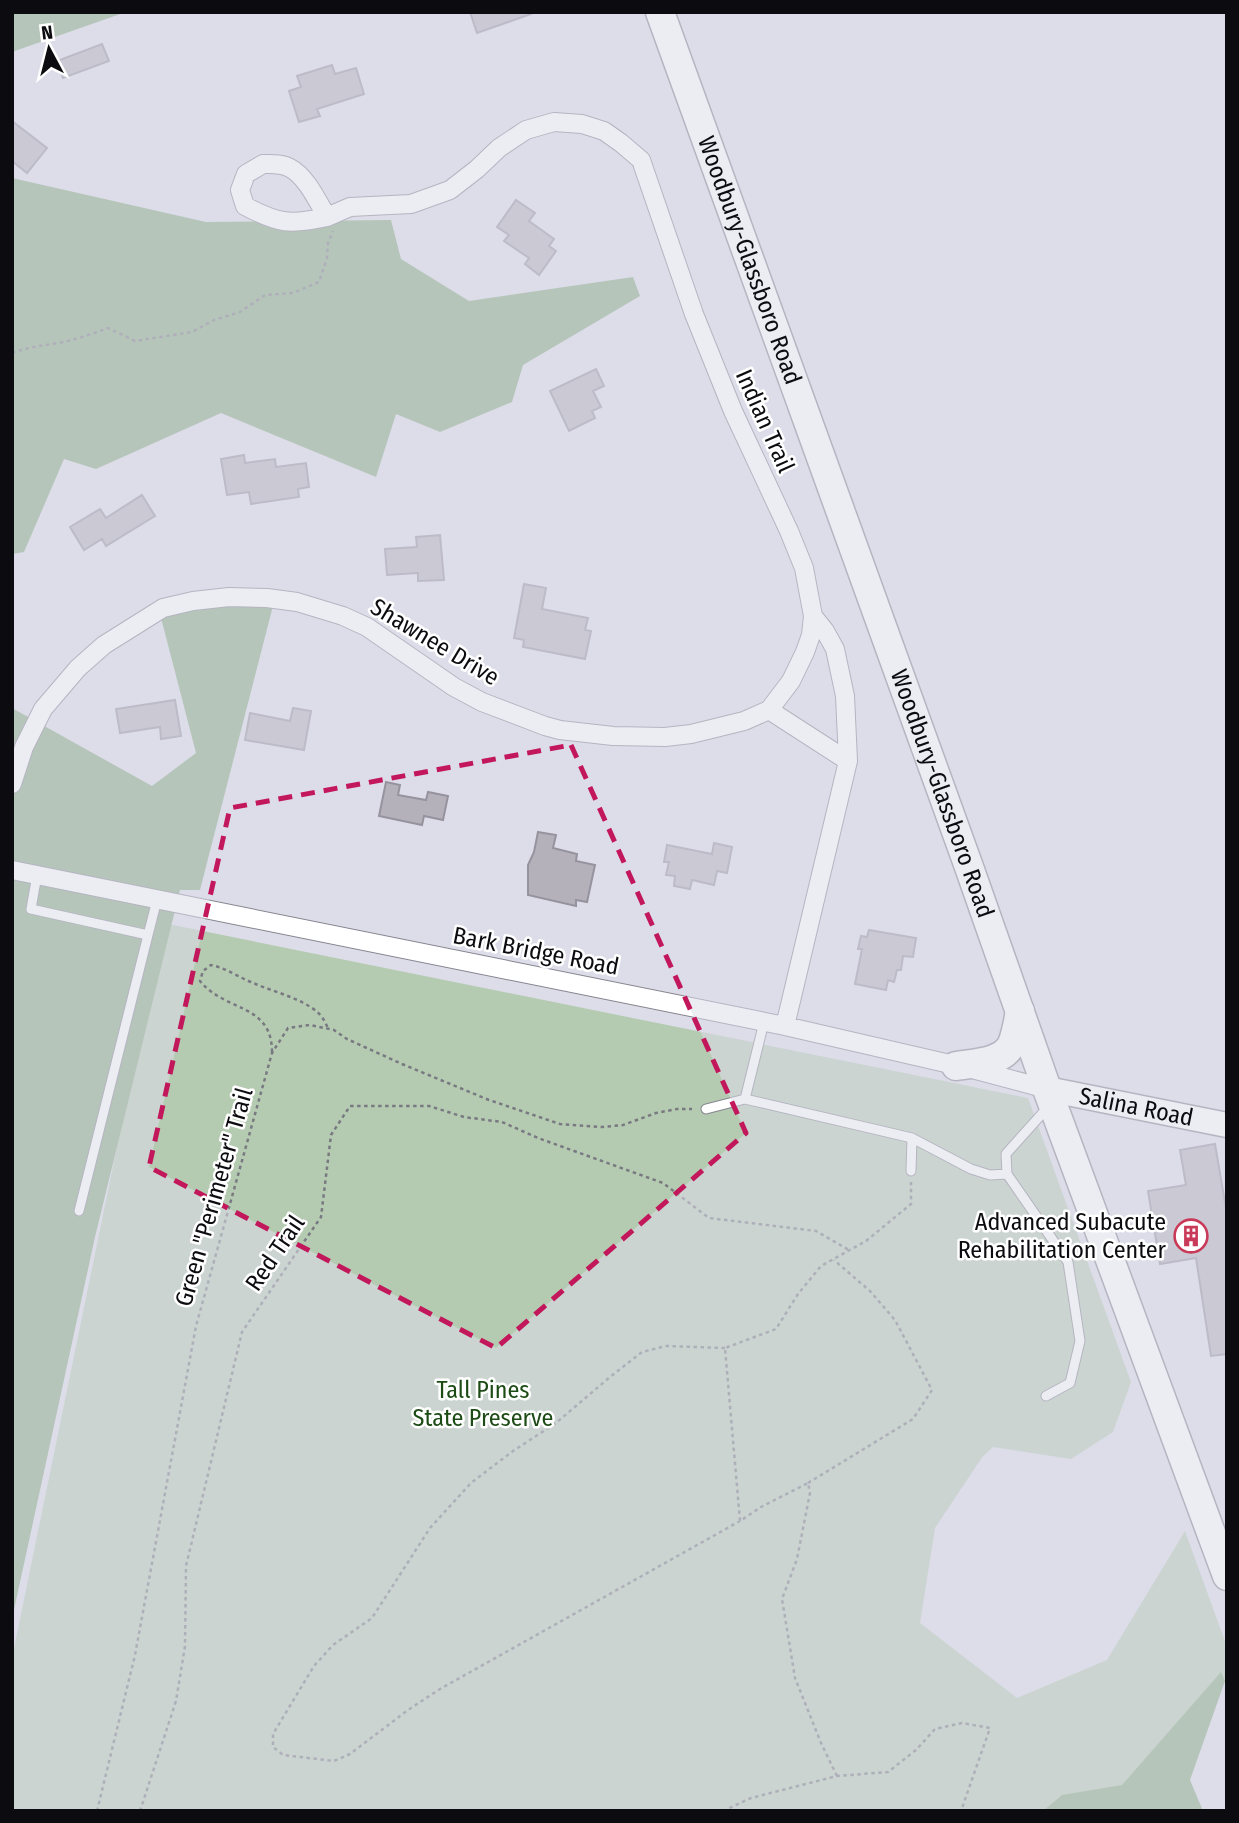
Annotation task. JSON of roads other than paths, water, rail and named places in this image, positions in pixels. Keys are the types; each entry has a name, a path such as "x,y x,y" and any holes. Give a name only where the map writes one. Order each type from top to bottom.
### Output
{"main road":[{"name":"Woodbury-Glassboro Road","path":"660,12 1050,1096 1227,1576"},
{"path":"956,1066 995,1058 1008,1051 1020,1011"}],"street":[{"name":"Indian Trail","path":"330,224 350,207 411,204 450,190 499,148 526,130 554,122 582,124 601,130 641,160 694,314 733,411 804,568 813,616 835,649 845,696 848,761 785,1026"},
{"name":"Indian Trail","path":"262,164 277,164 290,168 308,186 330,224 311,220 282,222 246,206 240,190 246,174 262,164"},
{"name":"Shawnee Drive","path":"12,783 24,747 43,709 78,668 104,645 163,608 229,597 298,602 343,616 367,627 435,675 482,702 561,730 613,736 664,737 691,734 744,721 769,710"},
{"path":"813,616 811,635 805,652 790,681 769,710 848,761"},
{"name":"Bark Bridge Road","path":"12,870 785,1026 956,1066 1050,1096"},
{"name":"Salina Road","path":"1050,1096 1227,1125"}],"lane":[{"path":"37,875 31,909 148,935"},
{"path":"79,1211 157,900"},
{"path":"745,1099 764,1022"},
{"path":"1046,1396 1070,1383 1080,1341 1068,1262 1007,1174 1006,1153 1050,1096"},
{"path":"706,1109 745,1099 912,1138 971,1169 990,1175 1007,1174"},
{"path":"911,1171 912,1138"}],"place":[{"name":"Advanced Subacute Rehabilitation Center","path":"1191,1236"}],"park label":[{"name":"Tall Pines State Preserve","path":"483,1404"}]}
